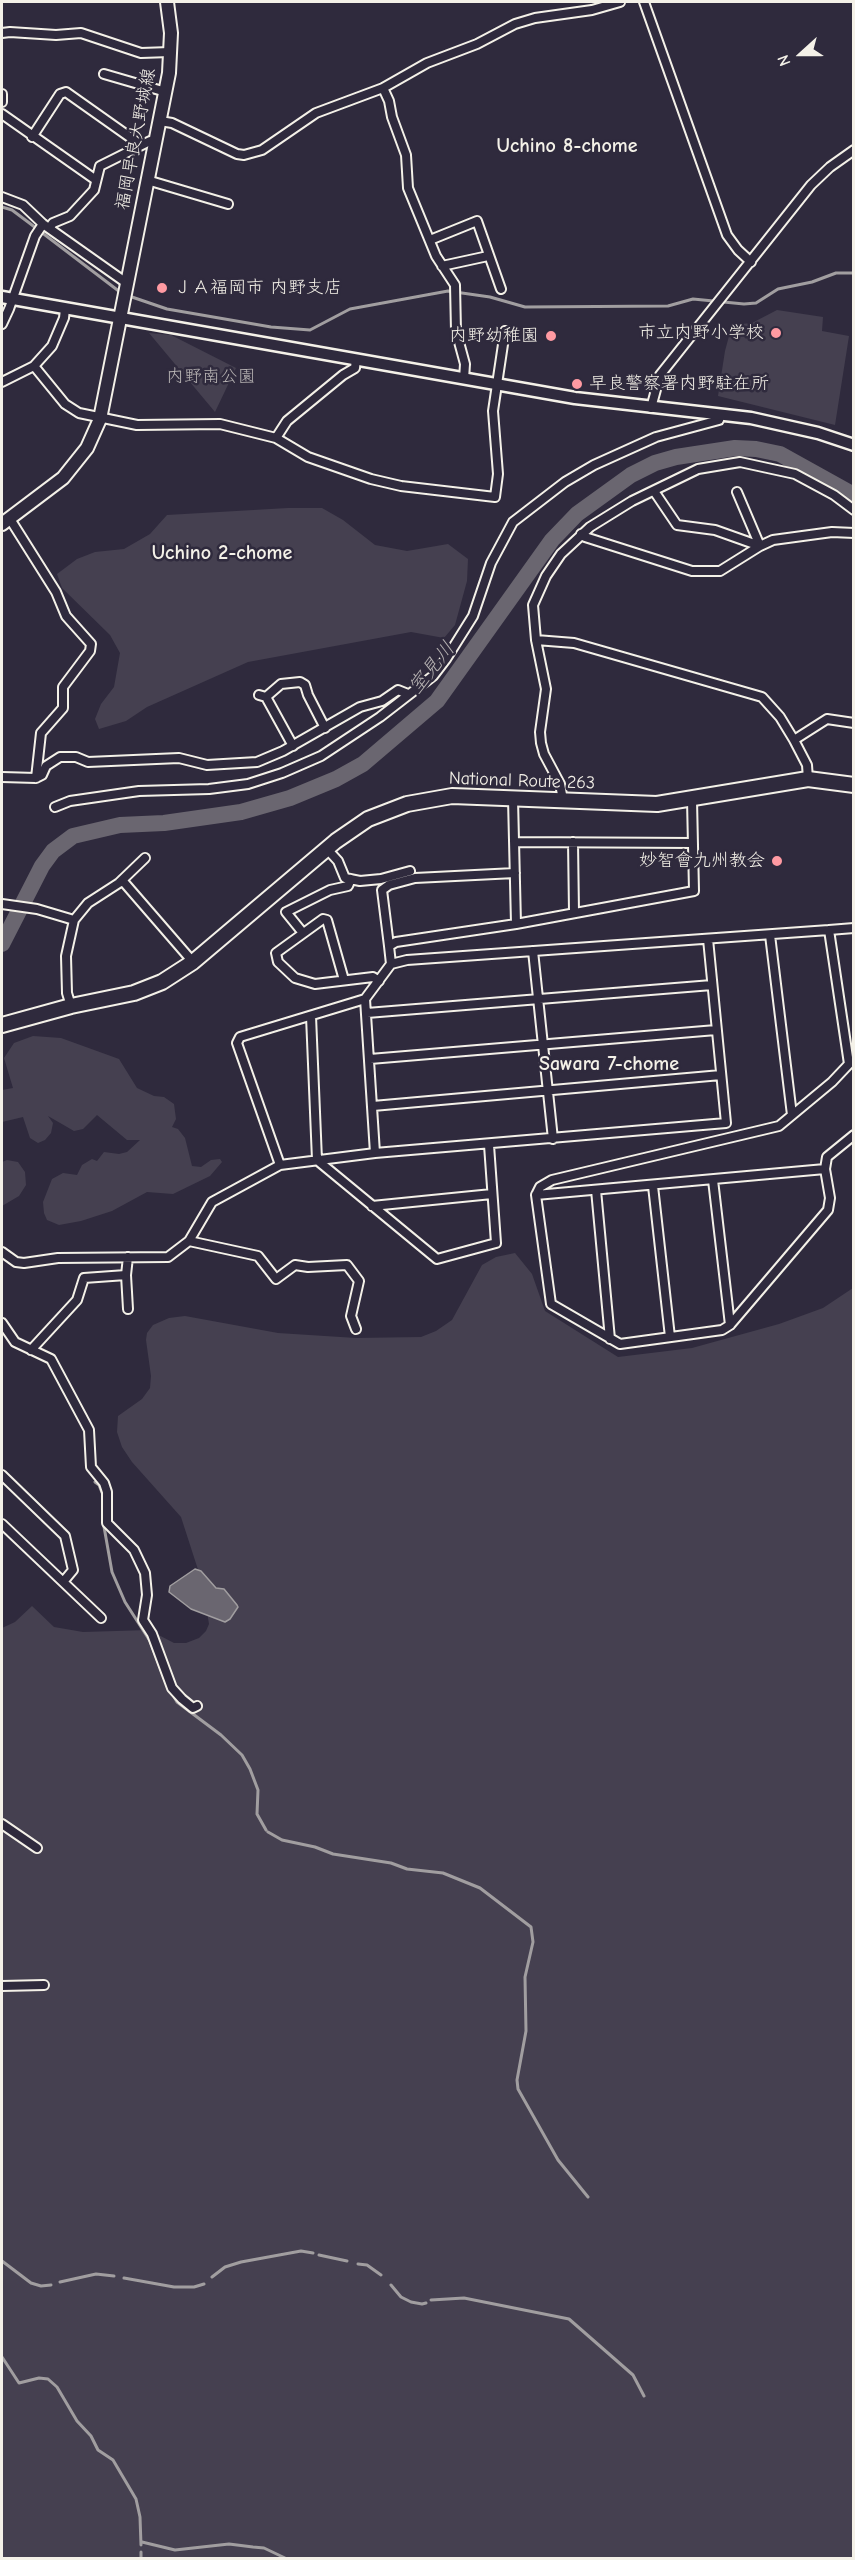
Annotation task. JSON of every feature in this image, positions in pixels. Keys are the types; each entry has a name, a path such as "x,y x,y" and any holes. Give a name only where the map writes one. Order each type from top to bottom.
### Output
{"highway":[{"name":"National Route 263","path":"2,1025 71,1006 134,993 162,982 193,963 327,849 368,819 407,804 452,796 657,804 808,779 854,785"}],"main road":[{"name":"福岡早良大野城線","path":"121,318 166,92 171,33 166,2"},
{"path":"6,521 63,478 87,448 100,419 121,318"}],"street":[{"path":"160,121 172,123 237,154 244,155 262,150 316,113 383,88 427,63 477,44 515,24 536,18 592,10 620,2"},
{"path":"644,2 727,235 750,261"},
{"path":"2,33 56,35 81,33 141,53 170,52"},
{"path":"104,74 166,92"},
{"path":"383,88 406,155 408,188 442,266 455,285 456,331 465,364 464,379"},
{"path":"32,137 60,94 66,92 141,145"},
{"path":"2,94 2,102"},
{"path":"2,114 96,180"},
{"path":"2,324 7,298 35,236 46,225 70,216 94,190 100,166 150,141 155,142"},
{"path":"651,408 660,375 811,185 830,167 854,150"},
{"path":"147,180 228,204"},
{"path":"2,197 23,205 116,278 128,284"},
{"path":"430,240 477,221 501,290"},
{"path":"442,266 488,256"},
{"path":"7,298 496,385 651,408 721,414 818,433 854,445"},
{"path":"2,382 34,366 52,346 64,318 65,309"},
{"path":"34,366 65,404 79,413 100,419 137,425 220,424 276,438 308,458 371,479 401,486 495,497 498,474 493,411 506,331"},
{"path":"276,438 287,421 343,375 355,368 356,359"},
{"path":"55,807 70,801 139,791 172,788 209,789 248,784 282,773 321,756 348,739 433,676 447,660 473,616 490,563 513,522 565,482 594,465 656,437 719,420 721,414"},
{"path":"563,800 560,784 541,743 540,732 546,689 536,640 533,605 546,576 561,554 581,534 632,501 698,469 740,462 795,474 834,495 854,510"},
{"path":"654,491 678,525 715,530 760,546"},
{"path":"737,492 760,546"},
{"path":"6,521 56,592 66,616 91,644 90,651 63,687 63,708 41,732 36,778"},
{"path":"581,534 692,571 720,570 760,546 782,539 832,532 854,533"},
{"path":"536,640 574,643 762,698 780,717 794,740 807,765 808,779"},
{"path":"293,746 263,696 281,684 300,682 305,685 325,728"},
{"path":"2,777 36,778 42,775 46,766 60,757 76,757 88,762 179,758 207,765 257,762 293,746 360,707 382,701 398,690 408,694"},
{"path":"794,740 826,719 854,723"},
{"path":"513,800 516,924"},
{"path":"389,946 396,942 516,924 694,891 692,800"},
{"path":"514,842 693,843"},
{"path":"573,842 574,912"},
{"path":"327,849 338,861 345,878 381,879 410,871"},
{"path":"71,1006 67,993 66,956 74,920 88,903 122,880 146,858"},
{"path":"391,964 382,890 389,885 415,878 515,873"},
{"path":"303,933 286,912 330,890 348,886 351,879"},
{"path":"122,880 193,963"},
{"path":"2,904 38,909 74,920"},
{"path":"344,980 327,920 323,919 276,953 278,962 295,978 315,984 373,977 378,981"},
{"path":"375,1153 366,999 391,964 407,960 854,928"},
{"path":"830,930 849,1064 832,1082 779,1126 552,1180 540,1187 536,1195 551,1304 620,1344 722,1330 730,1324 828,1210 830,1197 825,1169 827,1157 854,1135"},
{"path":"770,935 792,1114"},
{"path":"708,939 728,1137"},
{"path":"533,951 553,1139"},
{"path":"367,1013 712,985"},
{"path":"280,1165 237,1043 240,1037 366,999"},
{"path":"311,1016 317,1160 437,1260 496,1243 489,1145"},
{"path":"370,1059 716,1030"},
{"path":"373,1106 721,1075"},
{"path":"2,1252 11,1260 24,1263 58,1257 168,1257 189,1241 212,1203 280,1165 375,1153 726,1123"},
{"path":"536,1195 825,1169"},
{"path":"713,1180 730,1324"},
{"path":"653,1186 670,1337"},
{"path":"596,1190 610,1339"},
{"path":"372,1206 492,1194"},
{"path":"189,1241 258,1256 276,1279 296,1265 308,1267 346,1265 359,1281 351,1316 356,1329"},
{"path":"128,1257 126,1275 128,1309"},
{"path":"31,1350 77,1300 84,1278 126,1275"},
{"path":"2,1323 15,1342 51,1359 89,1430 91,1467 104,1483 107,1492 107,1523 134,1550 145,1573 147,1595 143,1620 152,1634 172,1688 193,1708 197,1706"},
{"path":"2,1475 65,1536 73,1570 63,1582"},
{"path":"2,1524 101,1618"},
{"path":"2,1824 36,1848"},
{"path":"2,1986 44,1985"}],"green space":[{"path":"777,310 823,317 822,331 849,336 835,425 718,396 725,351 732,325 752,323"},
{"name":"内野南公園","path":"149,333 171,335 236,368 215,412"},
{"path":"322,508 343,520 375,545 407,551 448,544 468,559 467,581 455,625 444,638 411,632 248,662 147,707 126,721 99,729 95,719 101,704 114,687 120,653 110,635 62,588 57,574 77,559 95,552 124,549 150,534 167,515"},
{"path":"33,1036 61,1038 119,1059 137,1088 154,1096 164,1097 174,1104 176,1119 172,1127 178,1129 185,1138 192,1166 201,1167 211,1160 220,1159 222,1162 210,1176 173,1194 147,1192 112,1211 81,1221 59,1225 47,1220 43,1202 52,1179 63,1173 77,1175 82,1165 92,1159 97,1161 104,1152 119,1154 127,1152 140,1140 127,1140 97,1115 83,1129 74,1131 48,1116 53,1123 51,1133 45,1140 38,1143 30,1138 23,1117 2,1122 2,1090 13,1088 4,1058 14,1043"},
{"path":"7,1160 18,1162 25,1172 26,1185 19,1196 2,1206 2,1162"},
{"path":"515,1253 532,1274 545,1311 618,1357 692,1348 779,1324 823,1308 853,1288 853,2558 2,2558 2,1628 15,1622 32,1606 54,1627 83,1632 149,1630 174,1643 186,1643 199,1638 206,1631 209,1624 202,1582 181,1517 132,1462 122,1447 117,1432 118,1416 142,1399 150,1388 151,1376 146,1340 147,1333 153,1325 169,1318 185,1316 278,1333 356,1338 421,1337 436,1331 452,1320 482,1265 496,1257"}],"shaded area":[{"path":"195,1569 201,1571 216,1588 224,1589 237,1605 230,1619 225,1622 191,1609 169,1592 170,1586"}],"waterway":[{"path":"2,207 12,210 120,292"},
{"path":"129,296 167,309 271,327 310,330 350,309 448,291 490,297 525,307 668,306 693,299 744,304 756,303 778,289 812,282 836,273 854,273"},
{"name":"室見川","path":"2,944 42,866 53,851 73,836 120,825 164,823 241,812 290,798 336,779 363,764 437,701 552,540 577,514 631,475 655,463 676,457 735,448 756,449 780,454 854,495"},
{"path":"95,1482 99,1485 103,1495 103,1521 112,1572 125,1602 150,1641 166,1683 177,1702 221,1735 242,1755 258,1790 257,1814 266,1830"},
{"path":"268,1832 282,1840 315,1847 333,1854 391,1863 407,1869 443,1873 480,1888 531,1927 533,1942 525,1977 526,2031 517,2080 518,2089 558,2160 588,2197"},
{"path":"212,2277 225,2267 241,2262 301,2251 313,2253"},
{"path":"319,2255 347,2261"},
{"path":"2,2261 31,2283 41,2286 51,2285"},
{"path":"358,2264 367,2265 381,2275"},
{"path":"60,2282 96,2274 114,2276"},
{"path":"124,2278 174,2287 194,2287 204,2284"},
{"path":"391,2285 401,2297 411,2302 426,2303"},
{"path":"431,2300 464,2298 569,2319 633,2375 644,2396"},
{"path":"2,2357 19,2383 39,2378 48,2379 57,2387 98,2450 113,2460 136,2499 140,2517 141,2545"},
{"path":"142,2542 175,2550 229,2544 264,2548 285,2558"},
{"path":"141,2552 141,2558"}],"place":[{"name":"ＪＡ福岡市 内野支店","path":"162,288"},
{"name":"市立内野小学校","path":"776,333"},
{"name":"内野幼稚園","path":"551,336"},
{"name":"早良警察署内野駐在所","path":"577,384"},
{"name":"妙智會九州教会","path":"777,861"}],"district":[{"name":"Uchino 8-chome","path":"567,146"},
{"name":"Uchino 2-chome","path":"222,553"},
{"name":"Sawara 7-chome","path":"609,1064"}]}
